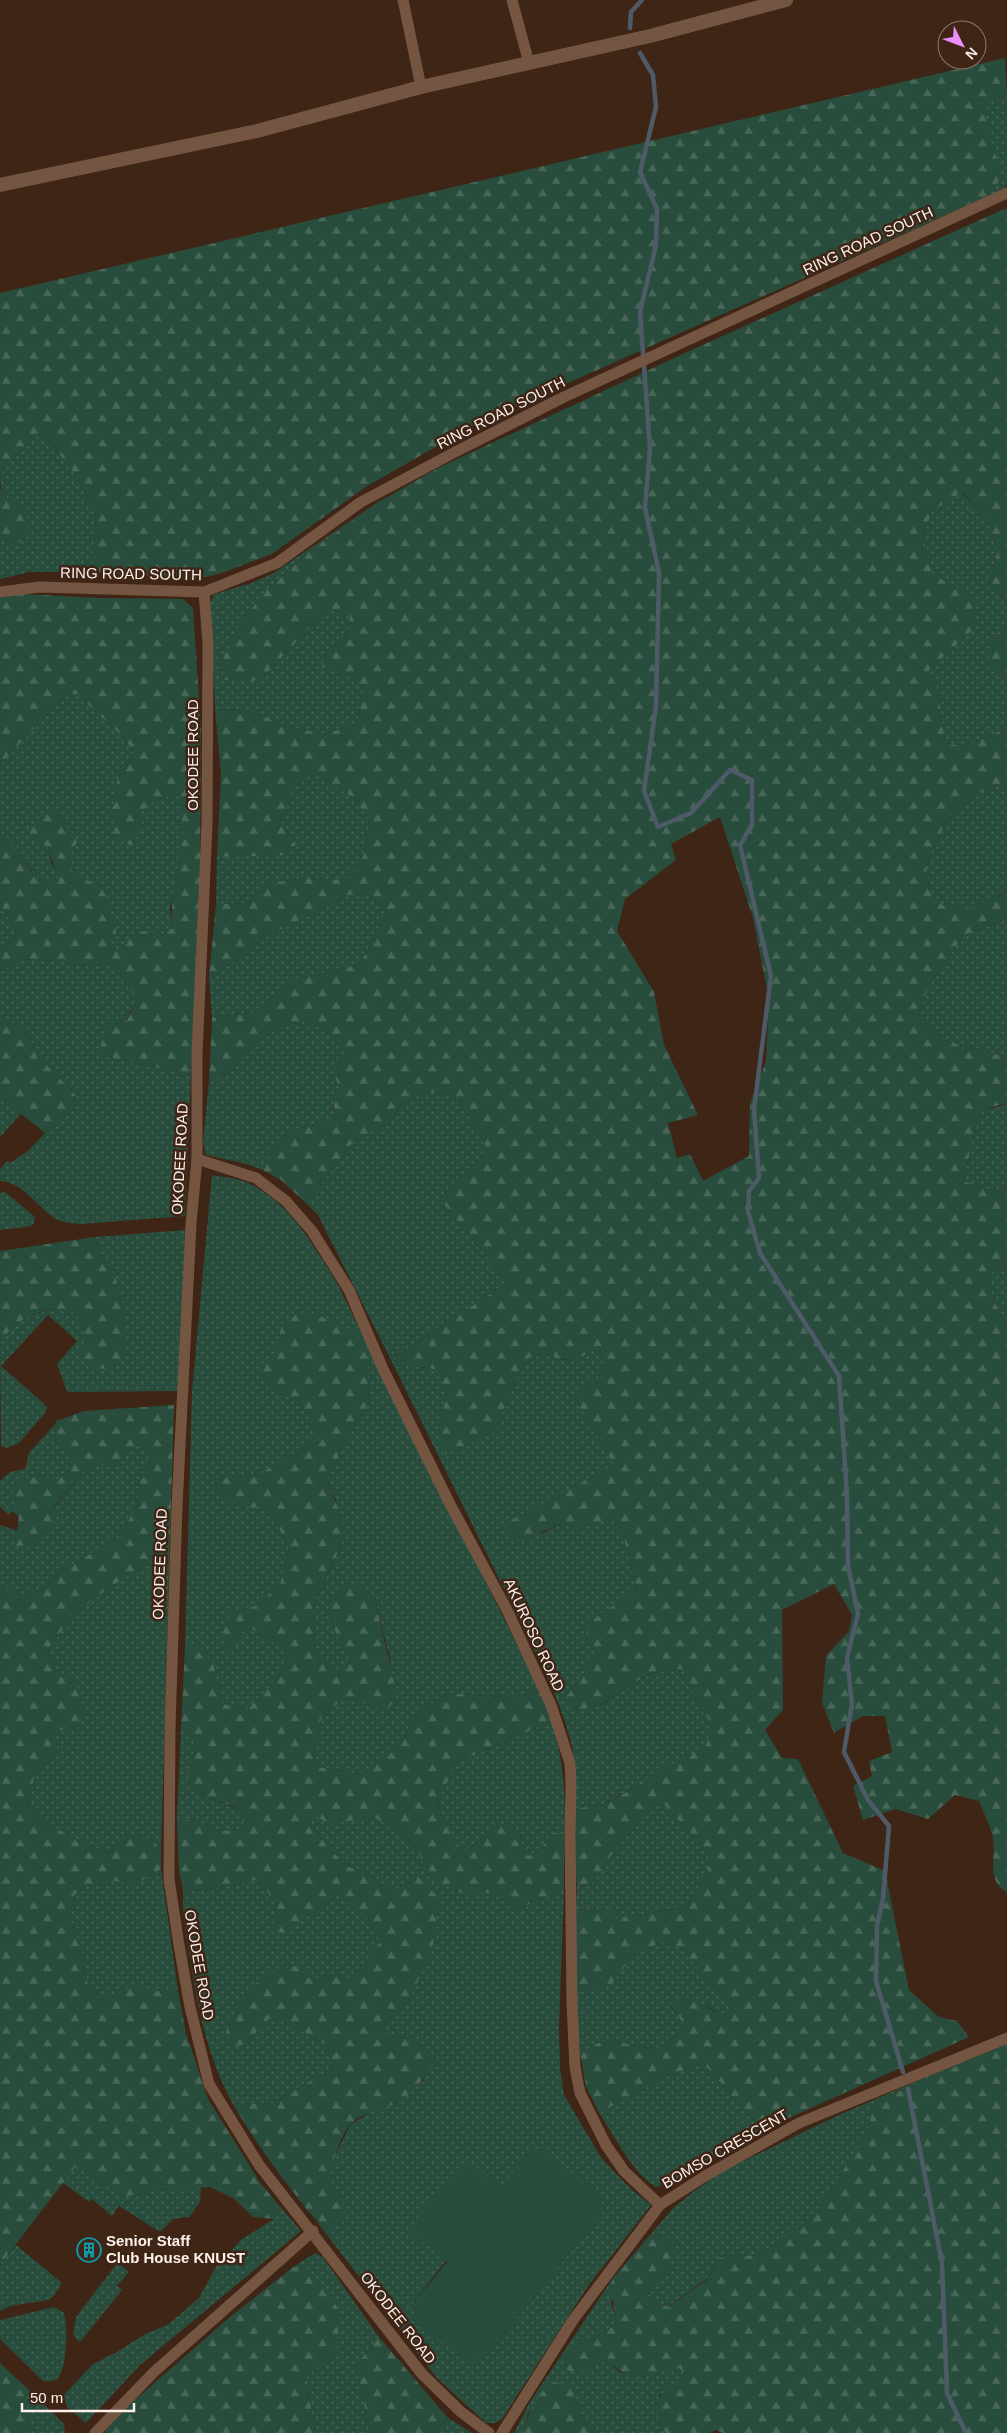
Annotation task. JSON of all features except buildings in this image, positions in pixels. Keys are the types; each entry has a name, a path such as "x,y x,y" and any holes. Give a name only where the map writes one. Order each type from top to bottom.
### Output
{"street":[{"path":"403,0 421,87"},
{"path":"512,0 529,63"},
{"path":"0,185 257,131 421,87 650,36 786,0"},
{"name":"RING ROAD SOUTH","path":"0,592 38,587 204,592 278,563 361,502 566,396 1007,193"},
{"name":"OKODEE ROAD","path":"204,592 208,644 208,814 197,1054 197,1159 191,1224 175,1560 169,1879 190,2007 209,2084 259,2165 313,2231 422,2374 461,2412 489,2433"},
{"name":"AKUROSO ROAD","path":"197,1159 256,1178 286,1201 312,1232 349,1290 383,1369 451,1506 507,1610 551,1705 570,1763 571,1776 572,2005 575,2067 580,2093 606,2145 624,2171 660,2205"},
{"name":"BOMSO CRESCENT","path":"502,2433 574,2320 660,2205 705,2176 800,2123 1007,2038"},
{"path":"95,2433 154,2372 313,2231"}],"green space":[{"path":"1005,58 1007,95 982,103 1001,176 996,187 986,197 478,423 367,486 272,554 222,573 192,580 92,572 96,516 78,479 49,440 37,434 0,475 0,293 954,70 987,70 987,62"},
{"path":"1007,95 1007,185 1003,190 986,197 996,187 982,103"},
{"path":"1007,209 1007,604 989,584 998,549 984,516 962,492 932,511 923,537 932,574 958,588 975,601 976,627 929,670 929,676 938,690 945,742 961,747 1007,728 1007,782 970,797 946,822 926,864 929,891 943,905 970,909 1007,890 1007,918 963,936 929,986 917,1017 942,1040 999,1055 1007,1060 1007,1103 982,1110 972,1142 964,1181 991,1191 1007,1192 1007,1262 988,1276 993,1299 1007,1326 1007,1892 996,1881 993,1866 992,1834 979,1801 955,1795 928,1819 896,1809 863,1820 853,1786 872,1776 869,1761 892,1752 885,1716 863,1716 834,1733 822,1703 826,1656 849,1631 852,1615 834,1584 782,1610 783,1710 765,1730 782,1758 798,1759 843,1853 885,1871 909,1990 939,2017 957,2021 969,2037 762,2130 703,2063 668,2076 599,2113 586,2086 580,2053 598,2043 615,2041 641,2047 658,2048 682,2032 685,2026 670,2005 677,1998 696,2000 720,2013 732,2011 730,2004 680,1947 662,1942 634,1954 611,1985 596,1990 575,1991 576,1909 595,1912 610,1908 616,1918 676,1909 693,1896 708,1871 708,1852 661,1801 624,1839 594,1881 590,1885 577,1886 574,1854 574,1809 604,1804 628,1791 656,1772 705,1746 715,1726 697,1705 685,1670 662,1670 642,1678 600,1704 577,1710 567,1696 597,1655 585,1637 590,1621 637,1590 623,1535 611,1519 579,1529 564,1522 525,1540 514,1537 504,1524 614,1465 576,1400 583,1387 598,1379 604,1365 600,1347 574,1359 541,1355 526,1359 509,1395 496,1431 444,1455 439,1428 447,1393 439,1370 391,1360 508,1282 440,1199 487,1149 457,1096 425,1092 403,1104 389,1123 353,1142 306,1203 281,1180 263,1170 275,1140 303,1127 335,1119 334,1102 340,1087 334,1076 334,1067 347,1057 331,1034 308,1021 282,1026 255,1043 233,1069 209,1082 212,1017 252,1013 279,991 299,978 360,964 387,912 367,894 346,895 317,912 262,938 245,956 209,976 216,904 247,903 270,883 305,878 346,880 363,857 370,821 354,798 317,774 296,786 281,822 296,844 288,855 217,857 221,773 215,709 246,710 291,727 325,734 357,724 364,689 346,675 322,667 325,651 346,638 350,616 328,608 267,673 252,682 225,680 221,665 234,633 264,592 308,553 375,504 438,468 685,353","holes":["720,817 753,918 769,999 766,1061 750,1104 749,1156 703,1181 690,1154 677,1158 668,1123 698,1115 664,1045 654,992 617,931 625,899 676,860 671,844"]},
{"path":"37,434 49,440 78,479 96,517 92,572 29,572 0,579 0,539 16,544 28,535 21,507 4,495 0,475"},
{"path":"0,488 4,496 26,514 28,535 16,544 0,539"},
{"path":"961,492 984,516 998,549 989,584 1007,604 1007,631 991,634 996,676 1007,675 1007,728 961,747 945,742 938,690 929,676 929,670 976,627 958,588 932,574 923,537 932,511"},
{"path":"375,504 308,553 264,592 267,673 328,608 350,616 346,638 325,651 346,675 364,689 357,724 325,734 291,727 246,710 215,709 210,603 214,594 249,584 274,573"},
{"path":"24,594 98,598 183,599 193,608 201,729 200,863 191,1075 104,1056 99,1051 109,1023 127,1020 137,1001 114,965 109,961 91,967 59,961 17,959 12,966 0,971 0,947 14,938 16,931 0,903 0,841 7,838 15,845 33,874 39,879 48,882 59,882 49,849 30,834 31,826 48,811 61,811 66,824 65,827 70,828 78,841 72,849 72,872 97,884 105,894 110,904 105,913 115,920 116,933 111,942 118,953 136,933 147,931 163,934 173,928 173,894 183,829 177,794 154,800 139,814 142,830 131,846 115,837 112,810 117,781 134,754 126,740 77,694 68,694 60,700 0,765 0,598"},
{"path":"1007,631 1007,675 996,676 988,657 991,634"},
{"path":"68,694 77,694 126,740 134,754 117,781 139,814 154,800 178,794 185,823 180,863 170,909 173,928 163,934 149,932 137,935 118,954 111,942 116,933 105,913 72,872 72,849 40,841 49,849 51,863 58,874 59,882 45,882 36,877 20,852 7,838 0,841 0,765 60,700"},
{"path":"317,774 354,798 370,821 363,857 346,880 305,878 270,883 247,903 216,904 217,857 288,854 296,844 281,822 296,786"},
{"path":"1007,782 1007,890 970,909 943,905 929,891 926,864 946,822 970,797"},
{"path":"367,894 387,912 360,964 299,978 279,991 252,1013 212,1017 209,976 245,956 262,938 317,912 346,895"},
{"path":"0,903 16,931 14,938 0,947"},
{"path":"1007,918 1007,1060 999,1055 942,1040 917,1017 929,986 963,936"},
{"path":"17,959 59,961 91,967 109,961 114,965 137,1001 104,1056 191,1075 185,1216 81,1224 60,1221 22,1190 8,1182 0,1181 0,1169 7,1161 10,1163 28,1151 45,1133 60,1122 75,1094 38,1056 30,1038 6,1018 0,1016 0,971 12,966"},
{"path":"0,1016 6,1018 30,1038 38,1056 75,1094 72,1107 66,1117 45,1133 0,1097"},
{"path":"308,1021 331,1034 347,1057 334,1076 340,1087 333,1107 335,1119 303,1127 276,1140 263,1170 243,1163 206,1155 203,1142 209,1082 233,1069 255,1043 282,1026"},
{"path":"425,1092 457,1096 487,1149 440,1199 508,1282 392,1359 414,1366 439,1370 447,1393 439,1428 496,1431 509,1395 526,1359 539,1353 565,1360 600,1347 604,1365 598,1379 583,1387 576,1400 614,1465 505,1525 541,1534 564,1522 579,1529 611,1518 623,1535 637,1590 590,1621 585,1637 597,1655 567,1696 577,1710 604,1703 642,1678 662,1670 685,1670 697,1705 715,1726 705,1746 604,1804 574,1809 576,1773 571,1741 547,1676 318,1215 306,1203 353,1142 389,1123 403,1104"},
{"path":"0,1097 21,1114 0,1137"},
{"path":"1007,1103 1007,1192 991,1191 964,1181 972,1142 982,1110"},
{"path":"212,1175 246,1182 262,1190 288,1212 318,1253 337,1283 539,1689 516,1698 447,1693 413,1717 405,1739 382,1762 359,1774 313,1766 322,1715 346,1698 386,1710 390,1659 374,1595 331,1620 351,1662 342,1671 331,1670 316,1655 312,1608 341,1547 337,1503 327,1480 344,1444 369,1402 367,1356 361,1335 282,1324 269,1389 298,1401 313,1423 306,1449 278,1461 260,1475 216,1478 263,1506 277,1524 289,1549 280,1584 256,1606 232,1611 238,1644 241,1632 253,1629 283,1648 286,1666 260,1699 246,1709 223,1704 218,1685 199,1647 185,1647 192,1391"},
{"path":"5,1192 35,1217 34,1223 31,1226 0,1230 0,1193"},
{"path":"185,1230 179,1391 67,1392 57,1364 77,1341 48,1315 1,1366 47,1407 46,1412 18,1444 6,1448 1,1446 0,1347 9,1332 22,1320 48,1310 59,1309 77,1314 86,1336 115,1276 102,1258 95,1237"},
{"path":"95,1237 102,1258 115,1276 126,1315 123,1360 109,1370 89,1366 80,1357 86,1336 77,1314 60,1309 31,1315 15,1325 0,1347 0,1251"},
{"path":"1007,1262 1007,1326 993,1299 988,1276"},
{"path":"299,1312 329,1319 362,1335 367,1356 369,1402 344,1444 327,1480 344,1523 341,1546 312,1608 316,1655 331,1670 342,1670 351,1662 335,1631 331,1611 332,1601 337,1591 346,1582 363,1585 374,1595 396,1691 394,1702 386,1710 346,1698 322,1715 313,1766 359,1774 382,1762 405,1739 413,1717 447,1693 516,1698 539,1689 552,1721 458,1762 438,1799 441,1817 459,1847 471,1848 494,1827 509,1823 520,1832 522,1848 528,1856 540,1850 552,1833 564,1833 564,1889 518,1909 492,1893 460,1893 442,1884 424,1866 417,1849 391,1826 373,1817 331,1824 313,1815 308,1819 317,1834 345,1865 372,1877 394,1891 418,1877 439,1898 432,1951 409,2000 381,2028 394,2037 416,2038 436,2058 424,2078 409,2094 390,2106 360,2117 346,2130 328,2178 343,2199 343,2221 328,2230 310,2213 270,2161 234,2106 238,2104 273,2103 334,2067 326,2044 287,2023 269,2019 257,2031 250,2043 231,2047 226,2032 243,1998 251,1988 271,1973 283,1968 296,1966 313,1981 324,1976 351,1979 381,1941 375,1934 367,1917 342,1893 284,1933 271,1931 277,1908 268,1892 255,1880 208,1890 183,1889 179,1871 177,1821 195,1820 220,1831 244,1829 242,1811 207,1797 189,1786 195,1738 181,1726 185,1647 199,1647 213,1663 223,1704 246,1709 260,1699 286,1666 283,1648 253,1629 241,1632 238,1644 232,1650 224,1648 224,1626 232,1611 256,1606 280,1584 289,1549 277,1524 263,1506 242,1507 225,1499 213,1490 216,1478 260,1475 278,1461 306,1449 313,1423 298,1401 269,1389 260,1371 275,1353 282,1324"},
{"path":"174,1405 170,1540 139,1569 107,1589 75,1614 48,1649 56,1670 75,1681 85,1712 77,1729 55,1730 57,1748 34,1778 28,1805 41,1820 85,1844 109,1853 114,1844 126,1835 151,1839 161,1850 161,1869 136,1884 113,1881 88,1885 74,1895 70,1917 82,1952 87,1982 99,2000 134,1985 161,1992 178,1991 186,2033 208,2099 261,2184 278,2204 274,2219 253,2217 233,2198 210,2187 158,2190 123,2197 76,2166 0,2265 0,1582 18,1597 43,1590 65,1568 119,1538 137,1505 140,1478 151,1458 140,1444 124,1454 121,1467 98,1465 85,1469 53,1508 58,1516 36,1544 16,1546 19,1514 11,1488 36,1473 57,1481 73,1462 54,1440 56,1421 84,1411"},
{"path":"56,1423 54,1440 73,1462 57,1481 19,1514 19,1517 12,1511 9,1515 0,1507 0,1481 10,1472 25,1469 29,1453"},
{"path":"140,1444 151,1458 140,1478 137,1505 119,1538 65,1568 43,1590 18,1597 0,1582 0,1525 18,1531 16,1546 53,1509 85,1469 98,1465 121,1466 124,1454"},
{"path":"170,1540 161,1850 151,1839 114,1844 109,1853 85,1844 41,1820 28,1805 34,1778 57,1748 54,1730 75,1681 56,1670 48,1649 75,1614 107,1589 139,1569"},
{"path":"552,1721 563,1777 565,1804 564,1833 552,1833 540,1850 528,1856 522,1848 520,1832 494,1827 471,1848 459,1847 441,1817 438,1798 458,1762"},
{"path":"181,1726 195,1738 189,1786 207,1797 242,1811 244,1829 220,1831 195,1820 177,1821"},
{"path":"661,1801 708,1852 708,1872 693,1896 676,1909 616,1918 610,1908 595,1912 576,1909 577,1886 590,1885 624,1839"},
{"path":"313,1815 352,1819 373,1817 391,1826 417,1849 424,1866 460,1893 492,1893 518,1909 564,1889 559,2027 560,2068 564,2095 602,2159 631,2189 651,2205 588,2286 502,2419 495,2423 486,2423 437,2378 317,2222 328,2229 343,2199 327,2178 334,2157 351,2124 371,2112 395,2104 424,2080 416,2038 394,2037 381,2028 409,2000 394,1891 372,1877 345,1865 317,1834 308,1819","holes":["531,2150 606,2207 483,2360 478,2356 471,2365 413,2318 418,2311 411,2306"]},
{"path":"161,1869 178,1991 161,1993 134,1986 99,2000 87,1982 82,1952 70,1917 74,1895 88,1885 113,1881 136,1884"},
{"path":"255,1880 268,1892 277,1908 272,1930 283,1933 342,1893 367,1917 375,1934 382,1941 351,1979 324,1976 313,1981 296,1966 231,2046 250,2043 257,2031 269,2019 287,2023 326,2044 334,2067 273,2103 238,2104 234,2106 217,2071 205,2034 186,1933 183,1889 208,1890"},
{"path":"662,1942 680,1947 730,2004 732,2011 718,2013 707,2006 699,2004 670,2006 685,2026 682,2032 658,2048 641,2047 615,2041 598,2043 580,2053 575,1991 596,1990 634,1954"},
{"path":"1007,2042 1007,2044 873,2103 868,2132 818,2209 788,2237 756,2255 719,2258 708,2278 667,2307 657,2304 648,2293 653,2282 669,2269 649,2237 638,2250 611,2302 616,2318 614,2326 585,2342 597,2366 605,2360 621,2373 644,2377 662,2368 678,2367 685,2372 680,2380 660,2395 658,2416 660,2425 666,2433 595,2433 583,2420 570,2385 528,2413 524,2433 514,2433 530,2402 613,2278 674,2207 718,2173 841,2114"},
{"path":"1007,2044 1007,2433 723,2433 716,2430 709,2433 666,2433 658,2418 658,2402 666,2388 680,2380 685,2373 678,2367 632,2379 605,2360 586,2372 576,2373 566,2369 563,2359 578,2341 585,2342 614,2326 616,2318 610,2284 649,2236 665,2235 675,2244 669,2269 653,2282 648,2293 657,2304 668,2307 708,2279 719,2258 756,2255 788,2237 818,2209 868,2132 873,2103"},
{"path":"703,2063 762,2130 671,2182 656,2187 639,2173 599,2113 668,2076"},
{"path":"531,2150 539,2156 544,2150 603,2198 600,2202 606,2207 483,2360 478,2357 471,2365 412,2318 418,2311 411,2306 447,2262 408,2231 466,2159 501,2187"},
{"path":"76,2166 123,2197 158,2190 201,2187 200,2202 189,2217 173,2219 160,2232 119,2206 112,2216 92,2199 89,2202 63,2183"},
{"path":"278,2204 301,2231 140,2365 86,2423 67,2407 64,2395 93,2364 117,2352 145,2334 169,2324 199,2298 216,2267 242,2239 274,2219"},
{"path":"16,2245 62,2283 53,2297 48,2300 10,2306 0,2311 0,2265"},
{"path":"315,2253 323,2257 379,2337 356,2365 370,2433 315,2433 306,2376 337,2352 293,2267"},
{"path":"118,2262 129,2272 117,2286 122,2290 80,2342 73,2335 76,2317"},
{"path":"293,2267 315,2277 321,2283 332,2297 338,2312 337,2352 306,2376 315,2433 106,2433 106,2430 120,2413 230,2317"},
{"path":"54,2307 63,2312 65,2317 64,2362 57,2379 43,2381 0,2339 0,2320"},
{"path":"379,2337 448,2418 435,2433 370,2433 356,2365"},
{"path":"0,2363 27,2388 27,2407 31,2429 29,2433 0,2433"},
{"path":"553,2382 570,2385 583,2420 595,2433 524,2433 537,2398"},
{"path":"27,2388 64,2424 65,2433 29,2433 31,2429 27,2407"},
{"path":"448,2418 472,2433 435,2433"}],"waterway":[{"path":"630,28 631,12 642,0"},
{"path":"640,53 653,75 656,107 640,172 657,209 656,245 640,312 650,448 645,508 659,573 656,706 644,791 658,827 691,813 730,770 752,780 752,825 740,845 771,976 754,1109 759,1178 749,1191 748,1211 760,1253 839,1376 847,1495 848,1565 858,1614 847,1658 852,1704 844,1752 868,1800 889,1826 883,1898 877,1926 876,1981 903,2072"},
{"path":"908,2089 942,2263 947,2393 966,2433"}],"place":[{"name":"Senior Staff Club House KNUST","path":"89,2250"}]}
